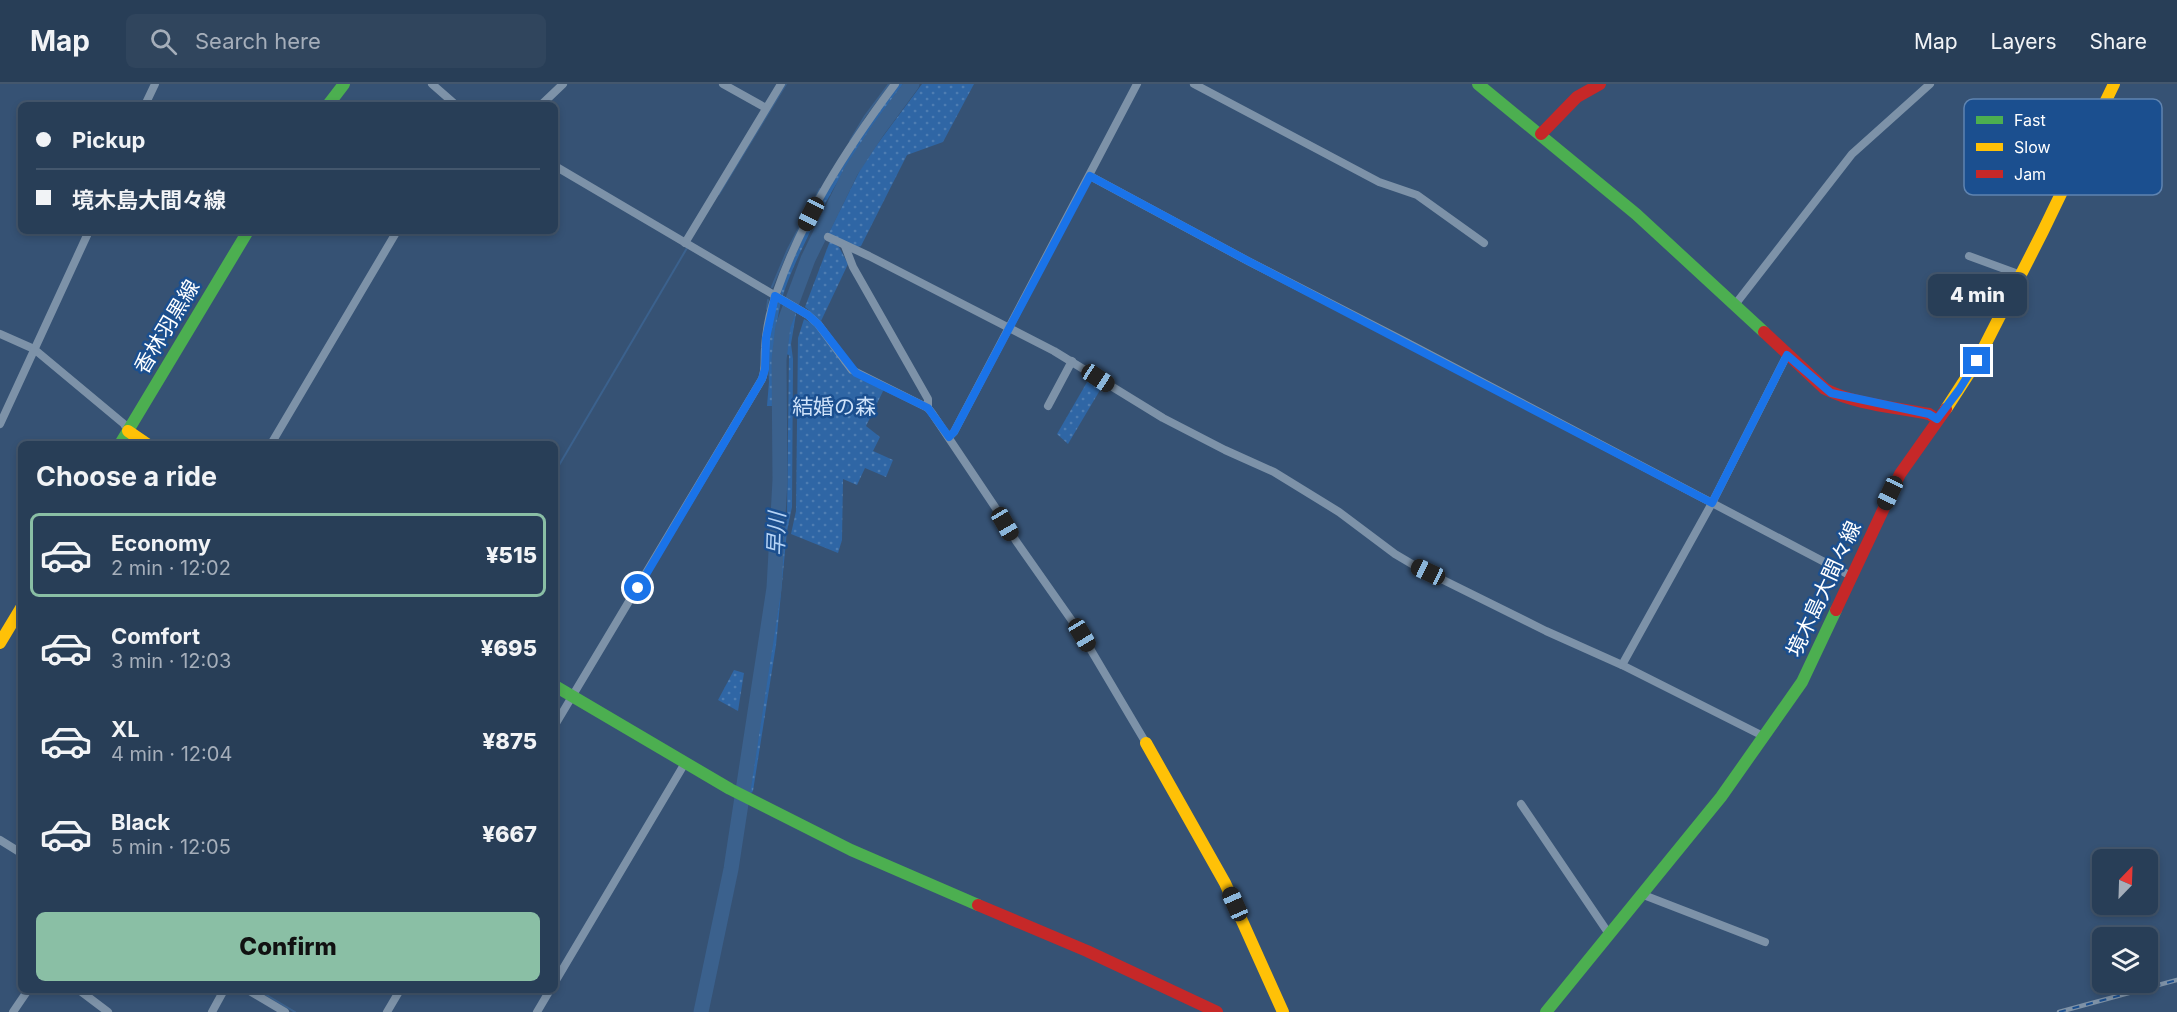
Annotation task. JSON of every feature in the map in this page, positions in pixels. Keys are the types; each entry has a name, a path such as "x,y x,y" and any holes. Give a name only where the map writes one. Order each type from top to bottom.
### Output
{"street":[{"path":"147,102 155,84"},
{"path":"330,102 344,84"},
{"path":"432,84 453,102"},
{"path":"544,102 563,84"},
{"path":"723,84 766,108"},
{"path":"685,243 781,84"},
{"path":"558,720 762,379 765,369 766,338 789,257 811,214 870,118 895,84"},
{"path":"949,437 954,432 1137,84"},
{"path":"1194,84 1379,182 1417,195 1484,243"},
{"path":"1478,84 1636,214 1831,393 1929,414 1937,419"},
{"path":"1541,134 1577,97 1600,84"},
{"path":"1734,306 1852,154 1930,84"},
{"name":"境木島大間々線","path":"2107,99 2114,84"},
{"path":"558,168 798,310 818,324 852,370 928,408 1016,541 1082,635 1146,743 1225,883 1283,1012"},
{"path":"1090,176 1851,576"},
{"name":"境木島大間々線","path":"1546,1012 1721,797 1765,737 1808,670 1900,474 1969,376 2060,195"},
{"path":"0,424 88,234"},
{"name":"香林羽黒線","path":"122,441 246,234"},
{"path":"273,441 395,234"},
{"path":"828,237 1072,362 1163,418 1274,472 1330,507 1417,567 1546,631 1622,665 1765,737"},
{"path":"845,246 853,267 928,399 928,408"},
{"path":"1969,256 2021,275"},
{"path":"0,334 34,349 124,424 128,431 143,441"},
{"path":"1622,665 1712,503 1787,355"},
{"path":"1048,406 1072,362"},
{"path":"0,643 18,613"},
{"path":"558,688 730,789 851,850 1076,946 1217,1012"},
{"path":"558,977 685,763"},
{"path":"1521,804 1609,934"},
{"path":"0,840 18,851"},
{"path":"1641,894 1765,942"},
{"path":"13,1012 26,993"},
{"path":"83,993 108,1012"},
{"path":"212,1012 222,993"},
{"path":"252,993 273,1009 285,1012"},
{"path":"387,1012 398,993"},
{"path":"537,1012 548,993"}],"green space":[{"path":"898,84 903,84 860,145 834,188 790,275 777,323 773,359 772,406 767,406 769,382 767,346 775,304 779,303 782,296 780,290 815,211 873,118"},
{"path":"922,84 974,84 943,142 907,155 861,246 858,247 828,234 864,162"},
{"path":"830,241 839,247 848,264 821,321 805,307"},
{"path":"794,312 796,314 791,344 793,359 792,507 787,531 776,645 753,791 749,793 787,518 789,355 786,354 789,328"},
{"name":"結婚の森","path":"804,319 813,324 852,374 884,389 866,426 880,437 873,451 893,460 886,477 865,468 857,485 843,479 842,540 838,553 791,534 796,511 798,338"},
{"path":"1090,377 1103,385 1068,444 1057,434"},
{"path":"734,670 744,673 738,711 718,700"}],"waterway":[{"path":"719,194 786,84"},
{"path":"850,141 889,84"},
{"name":"早川","path":"701,1012 731,869 774,588 780,480 779,360 783,326 808,259 851,171 912,84"},
{"path":"772,287 788,249 820,189"},
{"path":"558,467 687,248"},
{"path":"767,309 768,300"},
{"path":"263,993 295,1012"}],"railway":[{"path":"2059,1012 2177,980"}],"traffic: fast":[{"path":"330,102 344,84"},
{"path":"1478,84 1636,214 1764,332"},
{"path":"122,441 246,234"},
{"path":"1546,1012 1721,797 1802,682 1836,610"},
{"path":"558,688 730,789 851,850 978,905"}],"traffic: slow":[{"path":"2107,99 2114,84"},
{"path":"1946,409 1977,361 2060,195"},
{"path":"128,431 143,441"},
{"path":"0,643 18,613"},
{"path":"1146,743 1225,883 1283,1012"}],"traffic: jam":[{"path":"1541,134 1577,97 1600,84"},
{"path":"1764,332 1825,389 1850,399 1929,414 1937,419"},
{"path":"1836,610 1900,474 1946,409"},
{"path":"978,905 1087,951 1217,1012"}],"route":[{"path":"638,588 765,373 764,351 775,296 808,315 818,324 856,373 928,408 949,437 954,432 1090,176 1712,503 1787,355 1831,393 1929,414 1937,419 1969,376 1977,361"}]}
